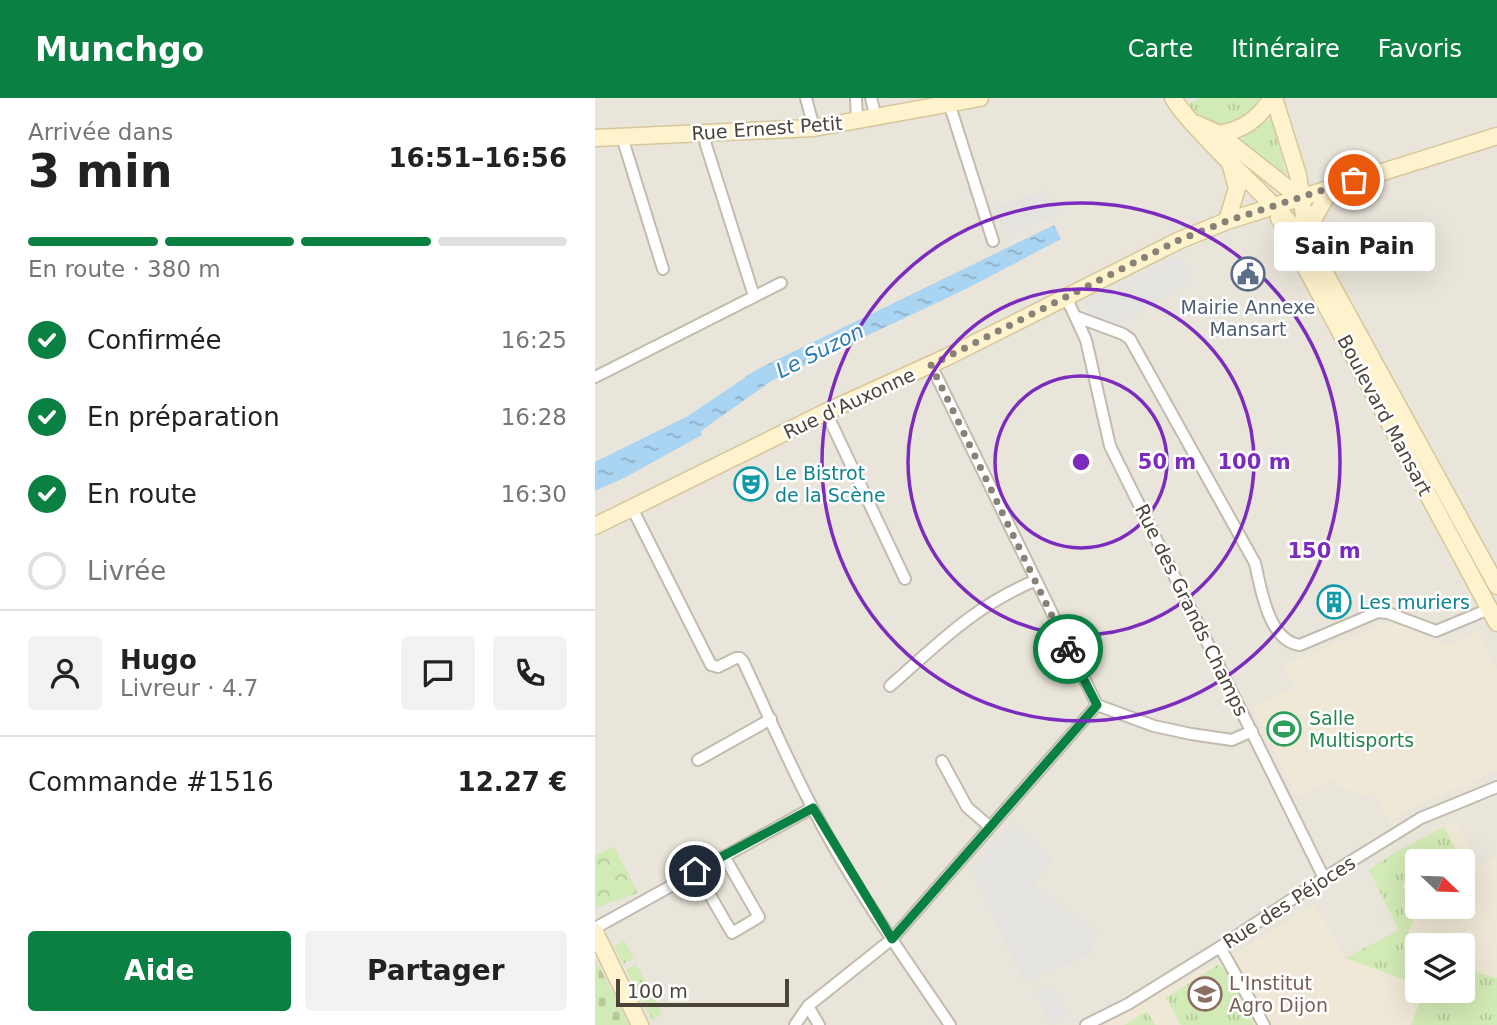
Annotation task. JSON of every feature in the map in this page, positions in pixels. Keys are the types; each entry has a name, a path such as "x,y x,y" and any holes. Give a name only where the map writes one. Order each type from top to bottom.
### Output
{"main road":[{"name":"Rue Ernest Petit","path":"595,138 814,128 979,98"},
{"path":"1173,98 1230,164 1308,237"},
{"path":"1219,134 1247,126 1262,113 1273,98"},
{"path":"1273,98 1298,175 1308,237"},
{"path":"1188,118 1219,134 1300,198"},
{"name":"Rue d'Auxonne","path":"595,526 826,412 931,365 1179,240 1227,221 1497,136"},
{"path":"1227,221 1237,188 1230,164"},
{"path":"1308,237 1332,187"},
{"name":"Boulevard Mansart","path":"1273,206 1493,616"},
{"name":"Boulevard Mansart","path":"1308,237 1497,586"},
{"path":"595,930 640,1025"}],"street":[{"path":"806,98 814,128"},
{"path":"856,98 857,121"},
{"path":"871,98 876,118"},
{"path":"949,103 993,241"},
{"path":"704,133 754,296"},
{"path":"622,137 663,269"},
{"path":"599,375 781,283"},
{"name":"Rue des Grands Champs","path":"1066,297 1086,340 1110,446 1324,878"},
{"path":"1077,317 1102,325 1130,339 1255,563 1261,600 1282,638 1300,645 1378,612 1388,613 1436,631 1493,616"},
{"path":"931,365 1097,705 1154,726 1191,734 1232,740 1252,731"},
{"path":"826,412 905,579"},
{"path":"632,508 711,665 718,667 740,658 813,808 892,939 950,1025"},
{"path":"890,686 968,617 1007,592 1034,580"},
{"path":"795,1025 808,1006 892,939 1097,705"},
{"path":"698,760 771,719"},
{"path":"942,761 967,807 990,827"},
{"name":"Rue des Péjoces","path":"1086,1025 1128,1004 1421,818 1497,787"},
{"path":"595,930 695,871 813,808"},
{"path":"695,871 733,933 759,917 724,856"},
{"path":"1220,947 1263,1025"},
{"path":"808,1006 819,1025"}],"shaded area":[{"path":"595,98 1497,98 1497,1025 595,1025"},
{"path":"1044,190 1061,212 1004,237 994,208"},
{"path":"1181,255 1192,281 1123,323 1110,325 1092,317 1088,312 1083,302"},
{"path":"1390,621 1448,646 1478,630 1497,671 1497,770 1410,809 1390,823 1373,792 1363,797 1339,786 1334,778 1297,798 1252,707 1295,688 1284,665"},
{"path":"1455,821 1471,849 1405,849 1405,919 1475,919 1475,857 1480,866 1497,857 1497,1025 1097,1025 1246,947 1314,904 1345,958 1399,930 1369,870 1401,849"},
{"path":"1013,823 1053,860 1033,884 1098,933 1090,954 1025,983 971,870"},
{"path":"1051,984 1068,1015 1050,1025 1035,991"}],"green space":[{"path":"1200,98 1259,98 1244,117 1226,124 1206,120 1187,105"},
{"path":"1271,119 1287,178 1242,141 1245,134"},
{"path":"1444,827 1456,849 1405,849 1405,879 1402,888 1405,889 1405,919 1414,919 1408,933 1405,933 1405,980 1345,958 1399,930 1369,870 1401,849"},
{"path":"614,847 638,893 595,908 595,855"},
{"path":"624,940 634,958 623,964 614,946"},
{"path":"595,958 629,1025 595,1025"},
{"path":"636,964 648,986 637,991 626,970"},
{"name":"L'Institut Agro Dijon","path":"1217,965 1225,968 1254,1025 1181,1025 1166,998"},
{"path":"1475,972 1497,978 1497,1025 1411,1025 1419,1003 1475,1003"},
{"path":"651,992 662,1014 652,1020 640,997"},
{"path":"1147,1011 1155,1025 1124,1025 1127,1024"}],"water":[{"name":"Le Suzon","path":"1054,225 1061,239 966,289 771,381 701,431 702,435 595,491 595,462 688,416 756,370"}],"way so far":[{"path":"1068,649 931,365 1179,240 1227,221 1354,180"}],"place":[{"name":"Sain Pain","path":"1354,180"},
{"name":"Mairie Annexe Mansart","path":"1248,274"},
{"name":"Le Bistrot de la Scène","path":"751,484"},
{"name":"Les muriers","path":"1334,602"},
{"name":"Salle Multisports","path":"1284,729"},
{"name":"L'Institut Agro Dijon","path":"1205,994"}],"route":[{"path":"695,871 813,808 838,854 892,939 1097,705 1068,649"}]}
